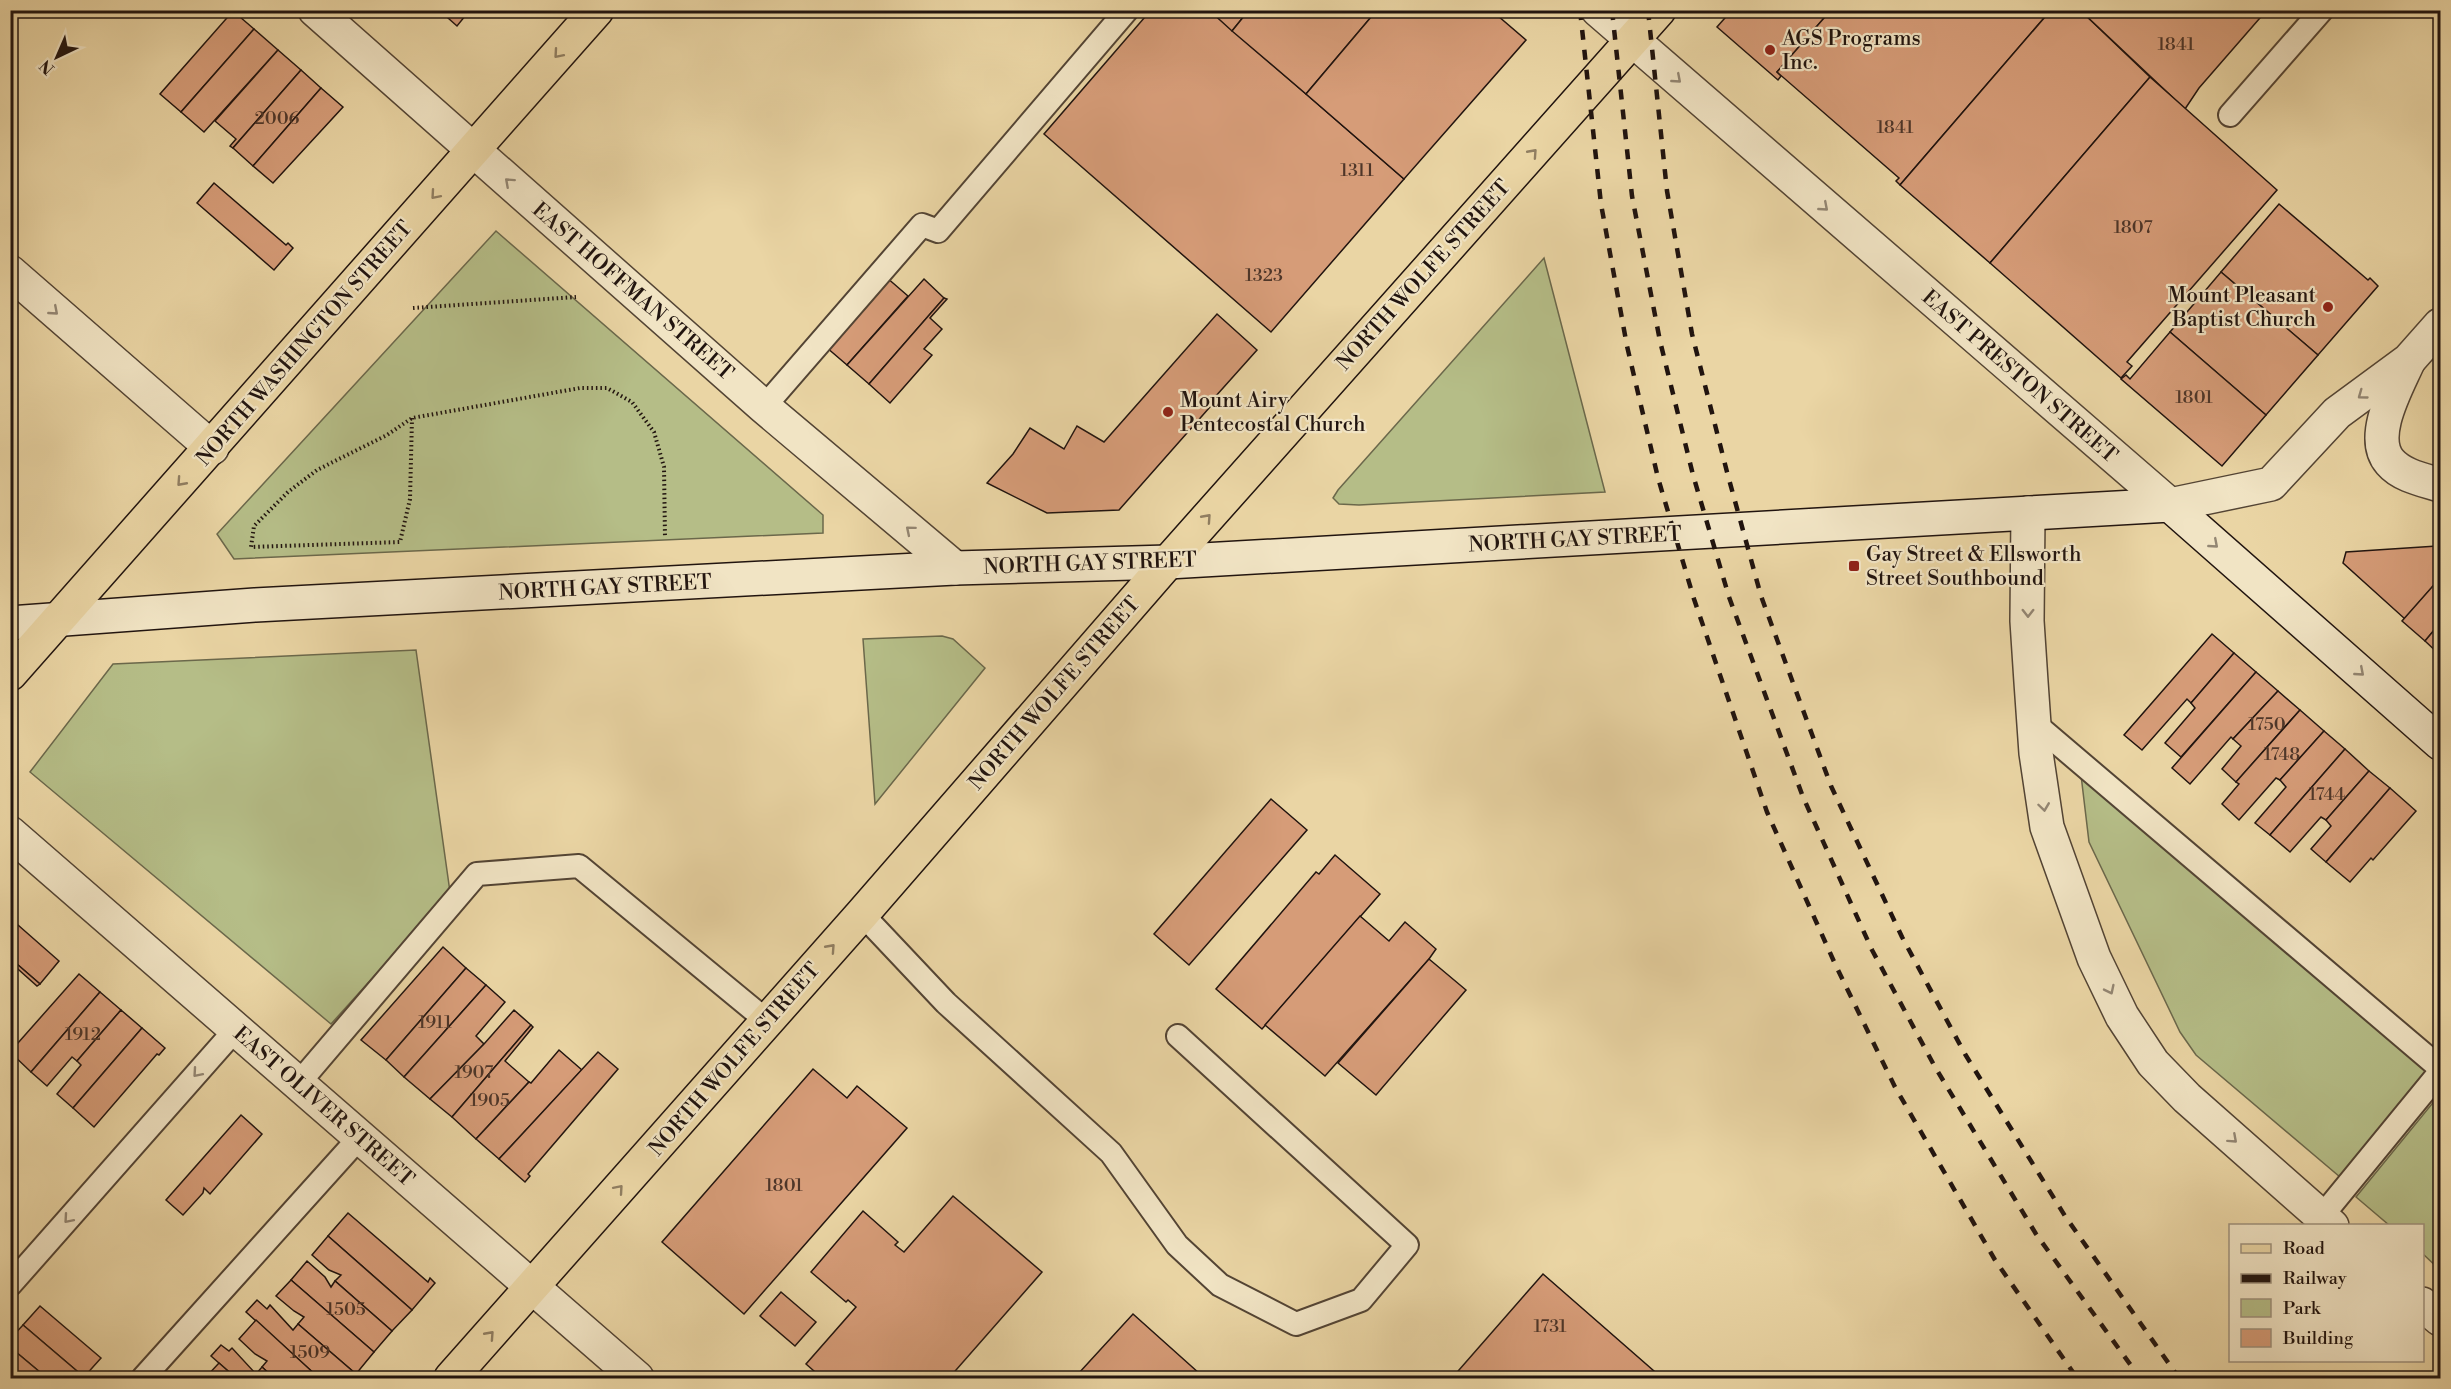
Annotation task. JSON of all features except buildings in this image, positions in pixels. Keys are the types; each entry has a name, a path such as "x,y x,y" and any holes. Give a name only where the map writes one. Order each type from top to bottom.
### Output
{"main road":[{"name":"NORTH WASHINGTON STREET","path":"10,674 597,10"},
{"name":"NORTH WOLFE STREET","path":"451,1378 862,914 1168,562 1659,10"}],"street":[{"name":"EAST HOFFMAN STREET","path":"315,10 764,407 955,568"},
{"name":"EAST PRESTON STREET","path":"1598,10 2170,505 2440,743"},
{"path":"10,272 212,448"},
{"path":"2440,325 2409,360 2387,411 2381,440 2390,462 2413,477 2440,485"},
{"name":"NORTH GAY STREET","path":"10,623 255,605 955,568 1168,562 2170,505 2271,484 2337,413 2409,360"},
{"path":"2028,513 2027,621 2034,723 2047,827 2094,958 2122,1016 2153,1063 2187,1098 2327,1221"},
{"name":"EAST OLIVER STREET","path":"10,832 637,1378"},
{"path":"2424,1306 2440,1320"}],"lane":[{"path":"764,407 922,225 938,231 1127,10"},
{"path":"2229,116 2322,10"},
{"path":"2034,723 2440,1070 2327,1221"},
{"path":"298,1084 477,874 579,866 767,1021"},
{"path":"862,914 946,1003 1111,1153 1177,1245 1220,1285 1296,1324 1361,1300 1407,1245 1178,1035"},
{"path":"10,1285 236,1029"},
{"path":"143,1378 360,1137"}],"path":[{"path":"413,308 577,297"},
{"path":"412,418 410,499 400,542 251,547 254,526 288,492 317,470 387,435 412,418 580,388 607,388 632,402 654,432 664,467 665,538"}],"green space":[{"path":"496,231 823,515 823,533 234,559 217,534"},
{"path":"1544,258 1605,492 1359,505 1339,504 1333,498 1338,490"},
{"path":"942,636 953,639 985,668 875,804 863,639"},
{"path":"416,650 450,892 331,1024 30,772 113,664"},
{"path":"2081,775 2429,1072 2340,1177 2196,1055 2180,1032 2089,842"},
{"path":"2440,1094 2440,1270 2424,1255 2424,1224 2388,1224 2356,1197"}],"railway":[{"path":"1580,10 1601,204 1627,346 1658,478 1694,599 1767,812 1836,966 1895,1087 1995,1260 2077,1378"},
{"path":"1612,10 1632,196 1660,341 1693,475 1729,597 1803,797 1872,950 1935,1067 2036,1234 2140,1378"},
{"path":"1648,10 1667,191 1692,334 1761,596 1831,786 1902,937 1965,1054 2065,1216 2179,1378"}],"place":[{"name":"AGS Programs Inc.","path":"1770,50"},
{"name":"Mount Pleasant Baptist Church","path":"2328,307"},
{"name":"Mount Airy Pentecostal Church","path":"1168,412"},
{"name":"Gay Street & Ellsworth Street Southbound","path":"1854,566"}]}
